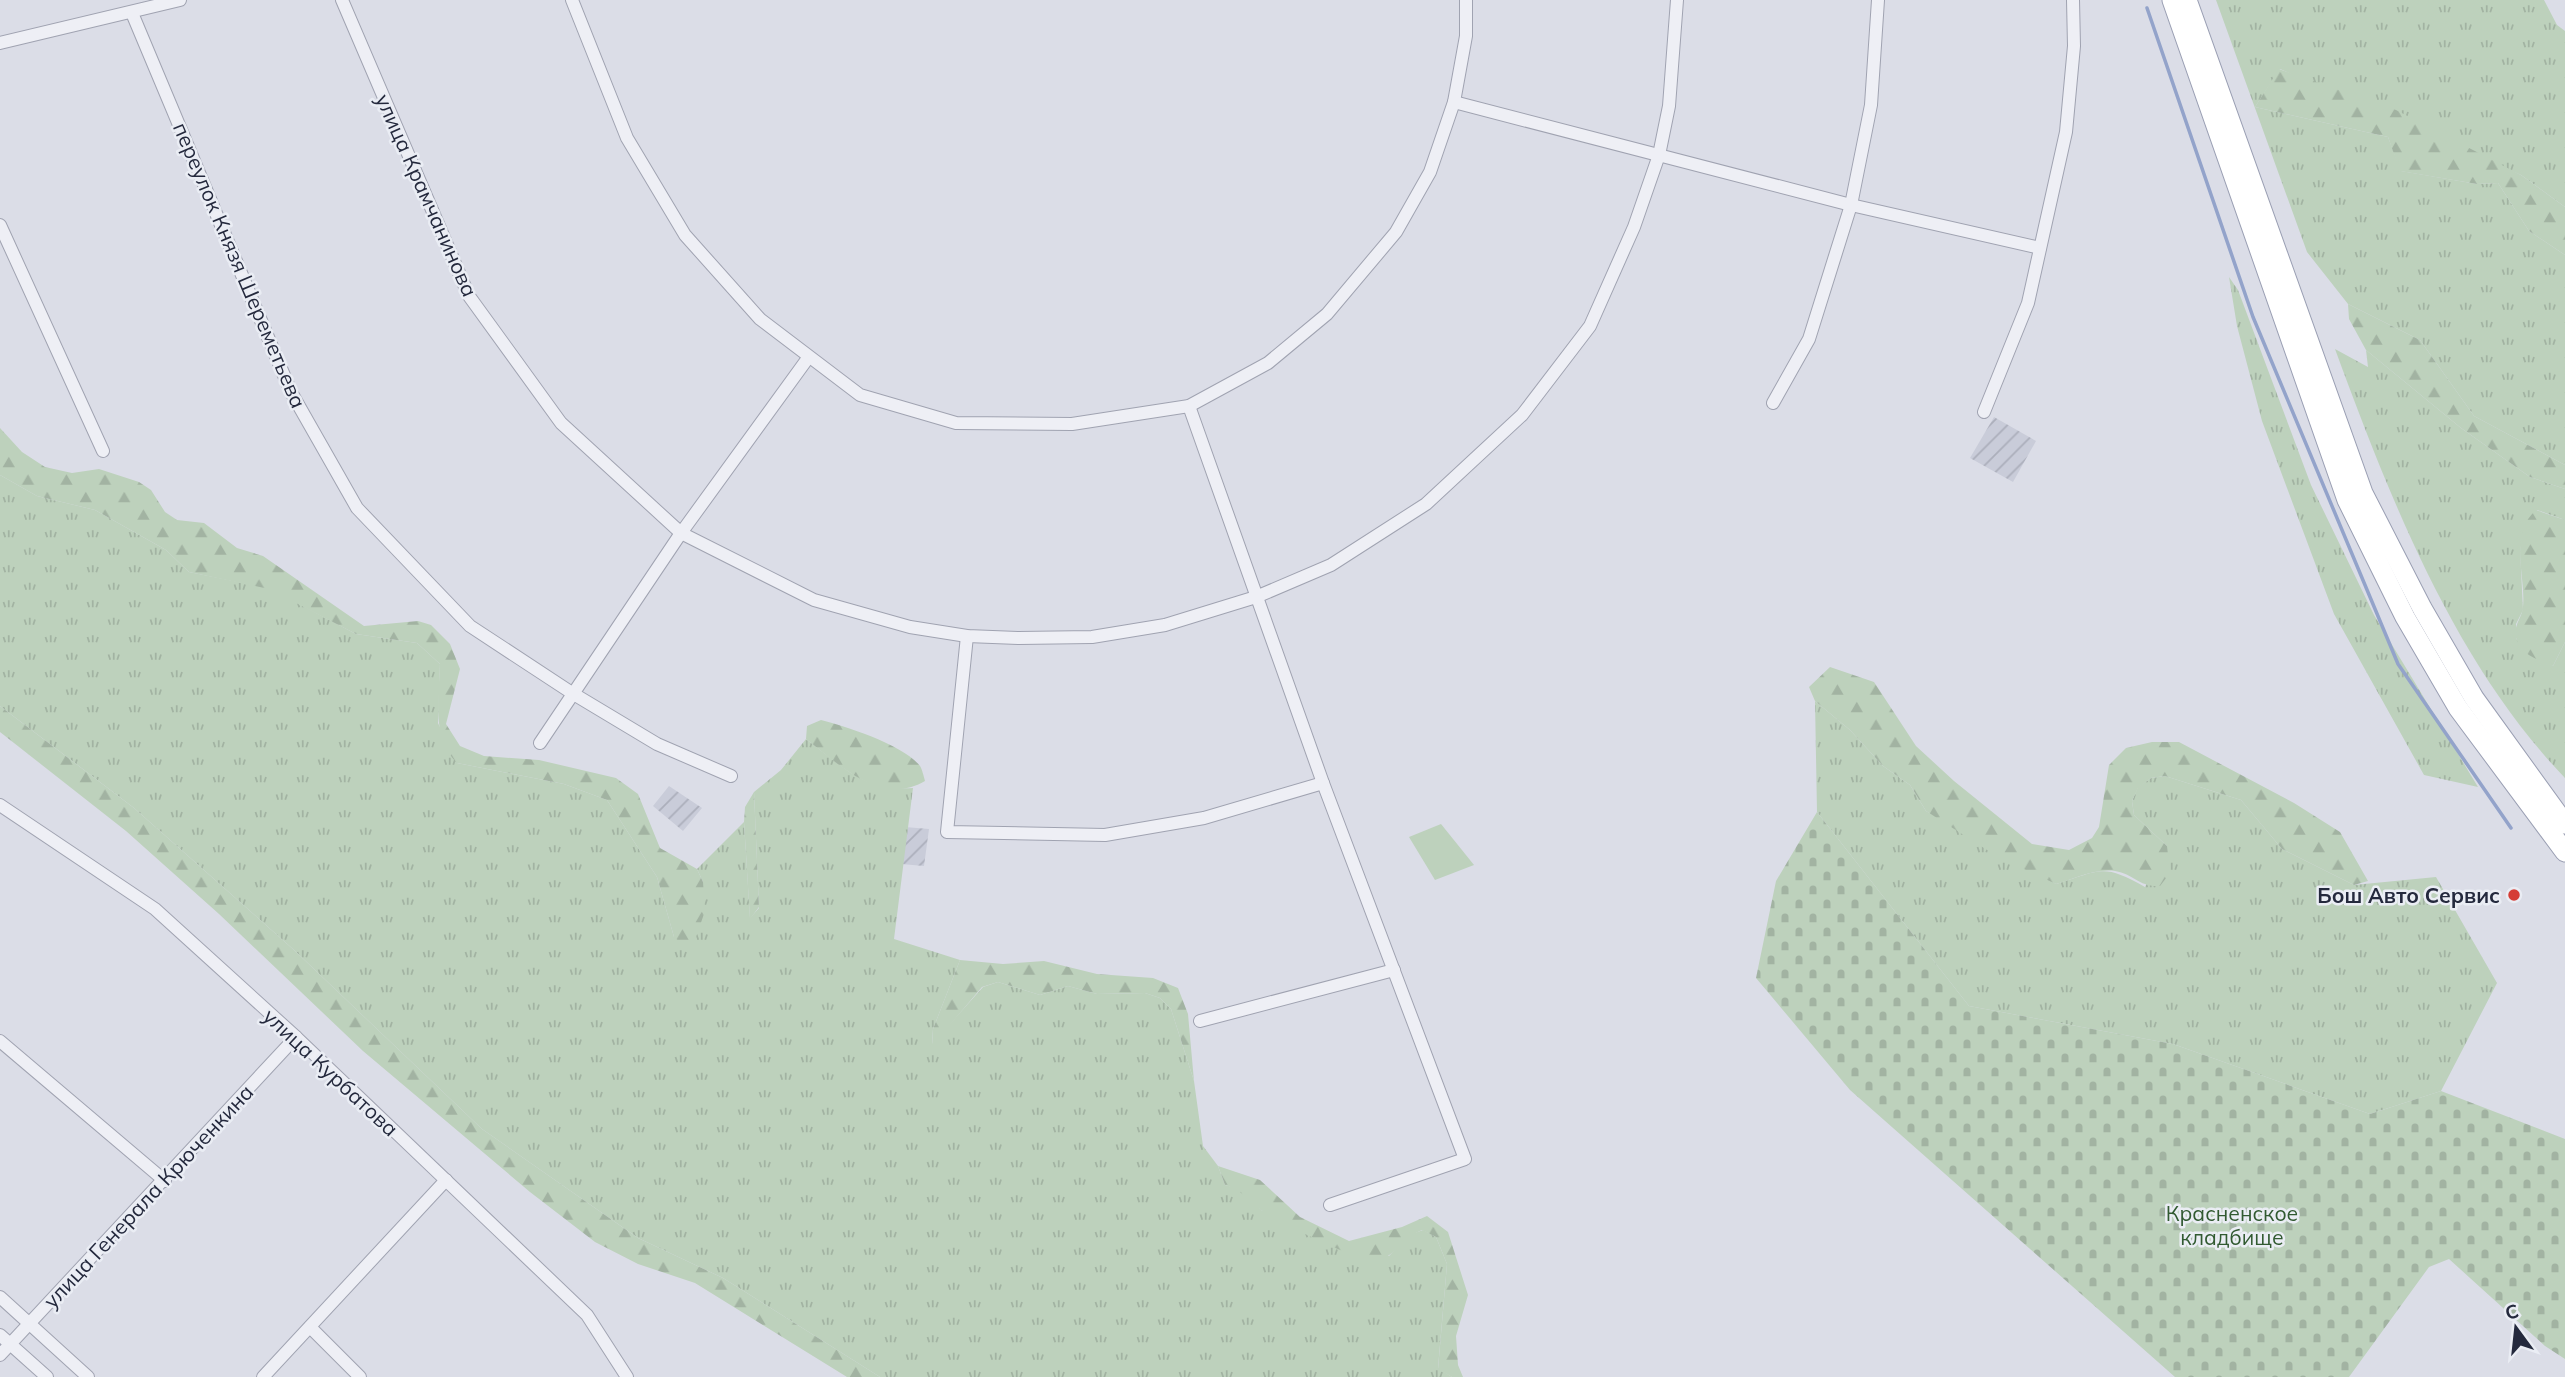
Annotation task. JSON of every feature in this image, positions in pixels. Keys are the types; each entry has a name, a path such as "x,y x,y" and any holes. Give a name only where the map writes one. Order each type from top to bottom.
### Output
{"main road":[{"path":"2172,0 2347,500 2405,617 2458,708 2565,852"},
{"path":"2187,0 2363,493 2421,608 2474,698 2565,824"}],"street":[{"path":"0,43 180,0"},
{"name":"улица Крамчанинова","path":"342,0 470,296 561,423 681,533 814,600 910,627 967,636 1092,637 1165,625 1256,597 1331,565 1426,504 1522,415 1590,327 1634,227 1660,155 1669,106 1677,0"},
{"path":"572,0 627,138 685,235 760,319 808,358 860,394 956,423 1072,425 1189,406 1268,363 1327,314 1396,232 1430,172 1454,102 1466,36 1466,0"},
{"path":"1773,403 1809,339 1851,205 1871,105 1878,0"},
{"path":"1984,412 2028,303 2066,132 2074,46 2073,0"},
{"name":"переулок Князя Шереметьева","path":"132,13 291,392 358,508 470,626 572,693 657,744 732,776"},
{"path":"1454,102 1851,205 2040,248"},
{"path":"0,225 5,249 103,451"},
{"path":"540,743 681,533 808,358"},
{"path":"1189,406 1323,783 1465,1159 1330,1205"},
{"path":"967,636 947,832 1105,835 1204,818 1323,783"},
{"name":"улица Курбатова","path":"0,806 155,909 296,1037 587,1315 627,1377"},
{"path":"1200,1021 1394,970"},
{"name":"улица Генерала Крюченкина","path":"0,1355 165,1181 296,1037"},
{"path":"0,1041 165,1181"},
{"path":"263,1377 446,1180"},
{"path":"0,1297 88,1377"},
{"path":"310,1327 360,1377"},
{"path":"0,1335 47,1377"}],"shaded area":[{"path":"1994,417 2036,441 2013,482 1970,458"},
{"path":"669,786 702,808 683,831 653,806"},
{"path":"905,827 929,829 924,866 901,864"}],"green space":[{"path":"2216,0 2544,0 2557,25 2565,31 2565,207 2521,175 2280,69 2255,107 2388,137 2401,171 2477,184 2498,183 2529,231 2565,255 2565,465 2474,416 2420,340 2348,304 2307,252"},
{"path":"2279,69 2396,110 2521,175 2565,207 2565,255 2529,231 2498,183 2477,184 2400,171 2388,137 2255,107"},
{"path":"2229,277 2238,290 2311,485 2374,615 2478,787 2424,775 2334,614 2262,421 2237,326"},
{"path":"2348,304 2420,340 2474,416 2565,465 2565,489 2530,477 2461,428 2366,350 2349,319"},
{"path":"2335,349 2368,367 2366,350 2461,428 2530,477 2565,489 2565,520 2537,510 2520,548 2523,610 2516,624 2516,639 2553,666 2565,642 2565,778 2525,732 2490,683 2429,576 2378,462"},
{"path":"0,428 22,452 45,467 72,473 99,469 139,482 151,490 165,512 177,520 204,523 237,548 263,556 364,626 418,621 431,625 450,644 460,669 446,724 460,746 484,756 539,760 616,778 638,794 660,848 697,869 703,882 705,911 696,937 685,947 674,937 657,877 607,800 564,784 457,763 443,741 440,729 440,664 417,643 356,634 269,589 189,572 166,550 95,510 37,496 0,475"},
{"path":"0,475 37,496 95,510 166,550 189,572 269,588 356,634 417,643 440,664 438,723 457,763 564,784 607,800 657,877 674,937 703,882 697,869 744,822 750,918 759,908 754,792 781,770 806,739 855,776 881,786 913,788 894,939 960,960 933,1029 932,1044 983,987 998,982 1040,995 1068,986 1097,994 1145,993 1160,998 1171,1009 1194,1081 1203,1146 1218,1166 1225,1185 1240,1189 1261,1210 1389,1256 1409,1235 1423,1230 1436,1237 1447,1264 1438,1368 1452,1377 880,1377 723,1278 638,1238 482,1129 294,950 134,808 0,706"},
{"path":"2536,510 2565,520 2565,642 2553,666 2521,649 2515,633 2523,607 2520,543 2528,520"},
{"path":"1830,667 1874,682 1916,746 1954,781 2032,844 2069,850 2092,838 2099,827 2109,765 2126,748 2152,742 2179,742 2294,803 2340,832 2368,881 2354,885 2282,849 2241,800 2165,776 2151,778 2138,788 2132,801 2134,815 2167,846 2170,873 2160,886 2146,885 2108,870 2056,884 1998,857 1926,811 1910,785 1883,766 1850,730 1815,701 1809,687"},
{"path":"1815,701 1850,730 1883,766 1910,785 1926,811 2056,884 2102,871 2120,874 2145,887 2167,846 2134,815 2132,801 2138,787 2151,778 2165,776 2241,800 2282,849 2354,885 2436,877 2497,983 2441,1091 2370,1114 2173,1044 1969,1006 1817,812"},
{"path":"0,706 134,808 294,950 482,1129 638,1238 723,1278 880,1377 847,1377 695,1283 638,1264 595,1242 530,1192 363,1051 219,914 126,831 0,732"},
{"path":"821,720 859,732 901,751 920,766 925,781 909,788 893,789 862,780 806,739 807,726"},
{"path":"754,792 759,907 750,919 744,822 745,807"},
{"name":"Красненское кладбище","path":"1817,812 1969,1006 2173,1044 2370,1114 2441,1091 2565,1139 2565,1359 2545,1346 2449,1259 2429,1267 2349,1377 2175,1377 1850,1090 1756,978 1776,881"},
{"path":"1441,824 1474,865 1435,880 1409,837"},
{"path":"960,960 1003,964 1044,961 1097,974 1153,978 1178,988 1188,1014 1194,1081 1171,1009 1160,998 1145,993 1097,994 1068,986 1040,995 998,982 982,987 932,1046 933,1029"},
{"path":"1218,1166 1260,1180 1300,1217 1349,1241 1402,1227 1427,1216 1448,1232 1468,1295 1456,1336 1458,1365 1463,1377 1452,1377 1438,1369 1447,1264 1436,1237 1422,1230 1385,1258 1369,1260 1356,1256 1264,1212 1232,1187 1225,1185"}],"waterway":[{"path":"2147,8 2253,317 2398,664 2511,828"}],"place":[{"name":"Бош Авто Сервис","path":"2514,895"}]}
